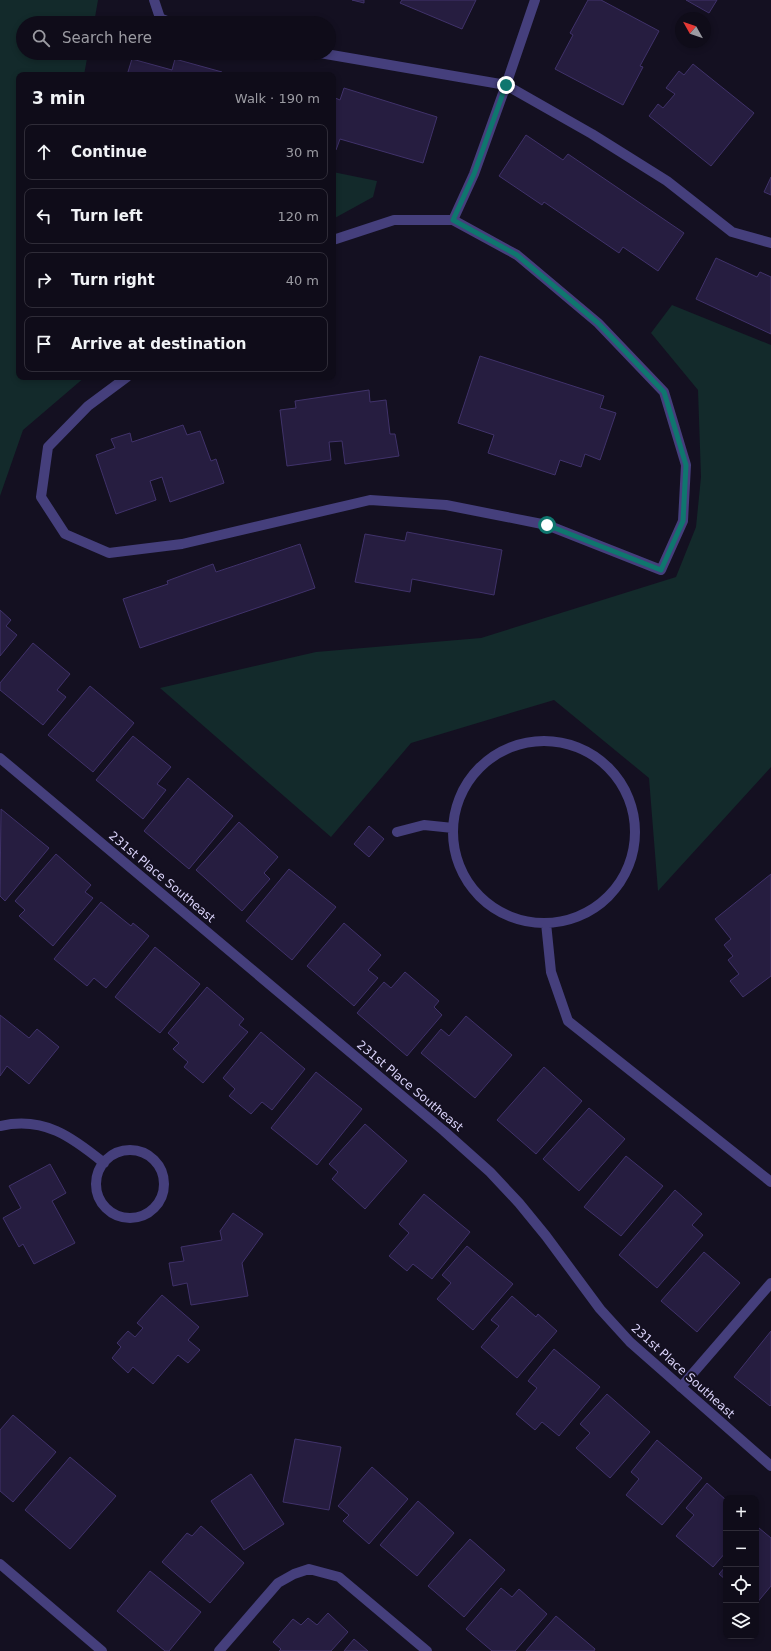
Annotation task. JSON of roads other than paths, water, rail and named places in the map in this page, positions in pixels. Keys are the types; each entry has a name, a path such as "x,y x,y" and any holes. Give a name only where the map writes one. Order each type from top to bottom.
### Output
{"street":[{"path":"154,0 159,16"},
{"path":"453,220 474,174 535,0"},
{"path":"336,56 506,85 592,134 667,181 732,232 771,243"},
{"path":"123,380 88,406 48,447 41,497 65,534 109,553 182,544 370,500 446,505 547,525 661,570 683,521 686,465 664,392 598,323 517,255 453,220 394,220 336,239"},
{"path":"553,741 583,749 608,766 626,791 635,820 634,851 622,879 602,902 576,917 546,923 516,919 490,906 469,884 457,858 453,828 459,799 474,774 496,754 523,743 553,741"},
{"name":"231st Place Southeast","path":"0,758 444,1131 490,1172 546,1236 605,1314 630,1342 771,1466"},
{"path":"396,832 424,825 453,828"},
{"path":"546,923 551,972 568,1021 771,1182"},
{"path":"0,1126 8,1124 36,1124 61,1133 78,1142 104,1163"},
{"path":"123,1151 134,1151 145,1154 155,1161 161,1171 164,1182 163,1193 158,1204 150,1212 135,1217 119,1216 110,1212 102,1204 97,1194 96,1183 98,1172 104,1163 112,1156 123,1151"},
{"path":"682,1387 771,1283"},
{"path":"0,1564 102,1651"},
{"path":"219,1651 278,1583 294,1574 309,1569 339,1577 427,1651"}]}
